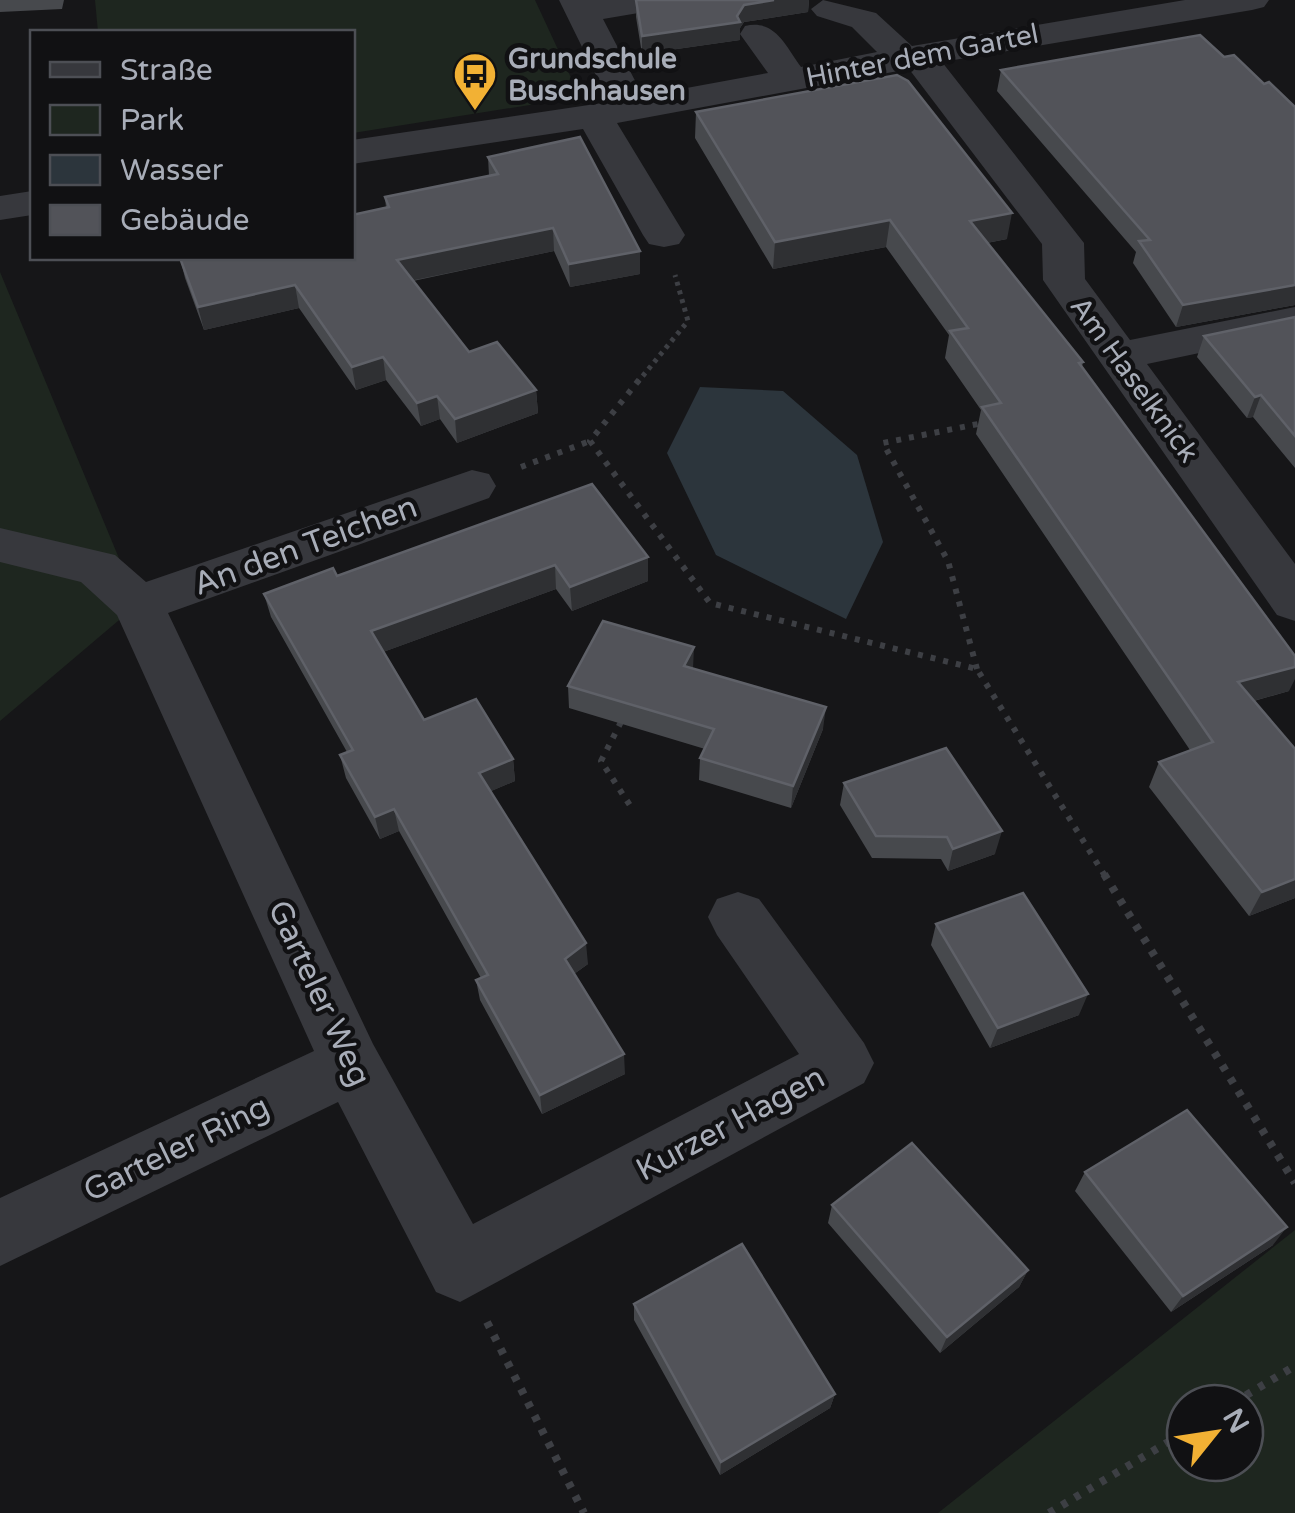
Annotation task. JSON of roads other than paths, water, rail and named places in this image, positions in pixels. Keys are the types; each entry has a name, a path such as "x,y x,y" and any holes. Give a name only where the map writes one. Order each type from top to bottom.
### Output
{"street":[{"name":"Hinter dem Gartel","path":"355,152 612,112 1252,0"},
{"path":"656,1 578,6 612,112 664,235"},
{"name":"Am Haselknick","path":"829,9 864,20 912,58 1063,244 1064,280 1295,602"},
{"path":"758,34 791,79"},
{"path":"0,208 30,203"},
{"path":"1118,356 1295,320"},
{"name":"An den Teichen","path":"138,604 472,486"},
{"name":"Garteler Weg","path":"0,546 97,568 138,604 352,1064 460,1268"},
{"name":"Kurzer Hagen","path":"460,1268 842,1063 738,917"},
{"name":"Garteler Ring","path":"0,1232 352,1064"}],"water":[{"path":"700,387 783,391 857,455 883,542 846,619 716,555 667,453"}],"place":[{"name":"Grundschule Buschhausen","path":"475,112"}]}
